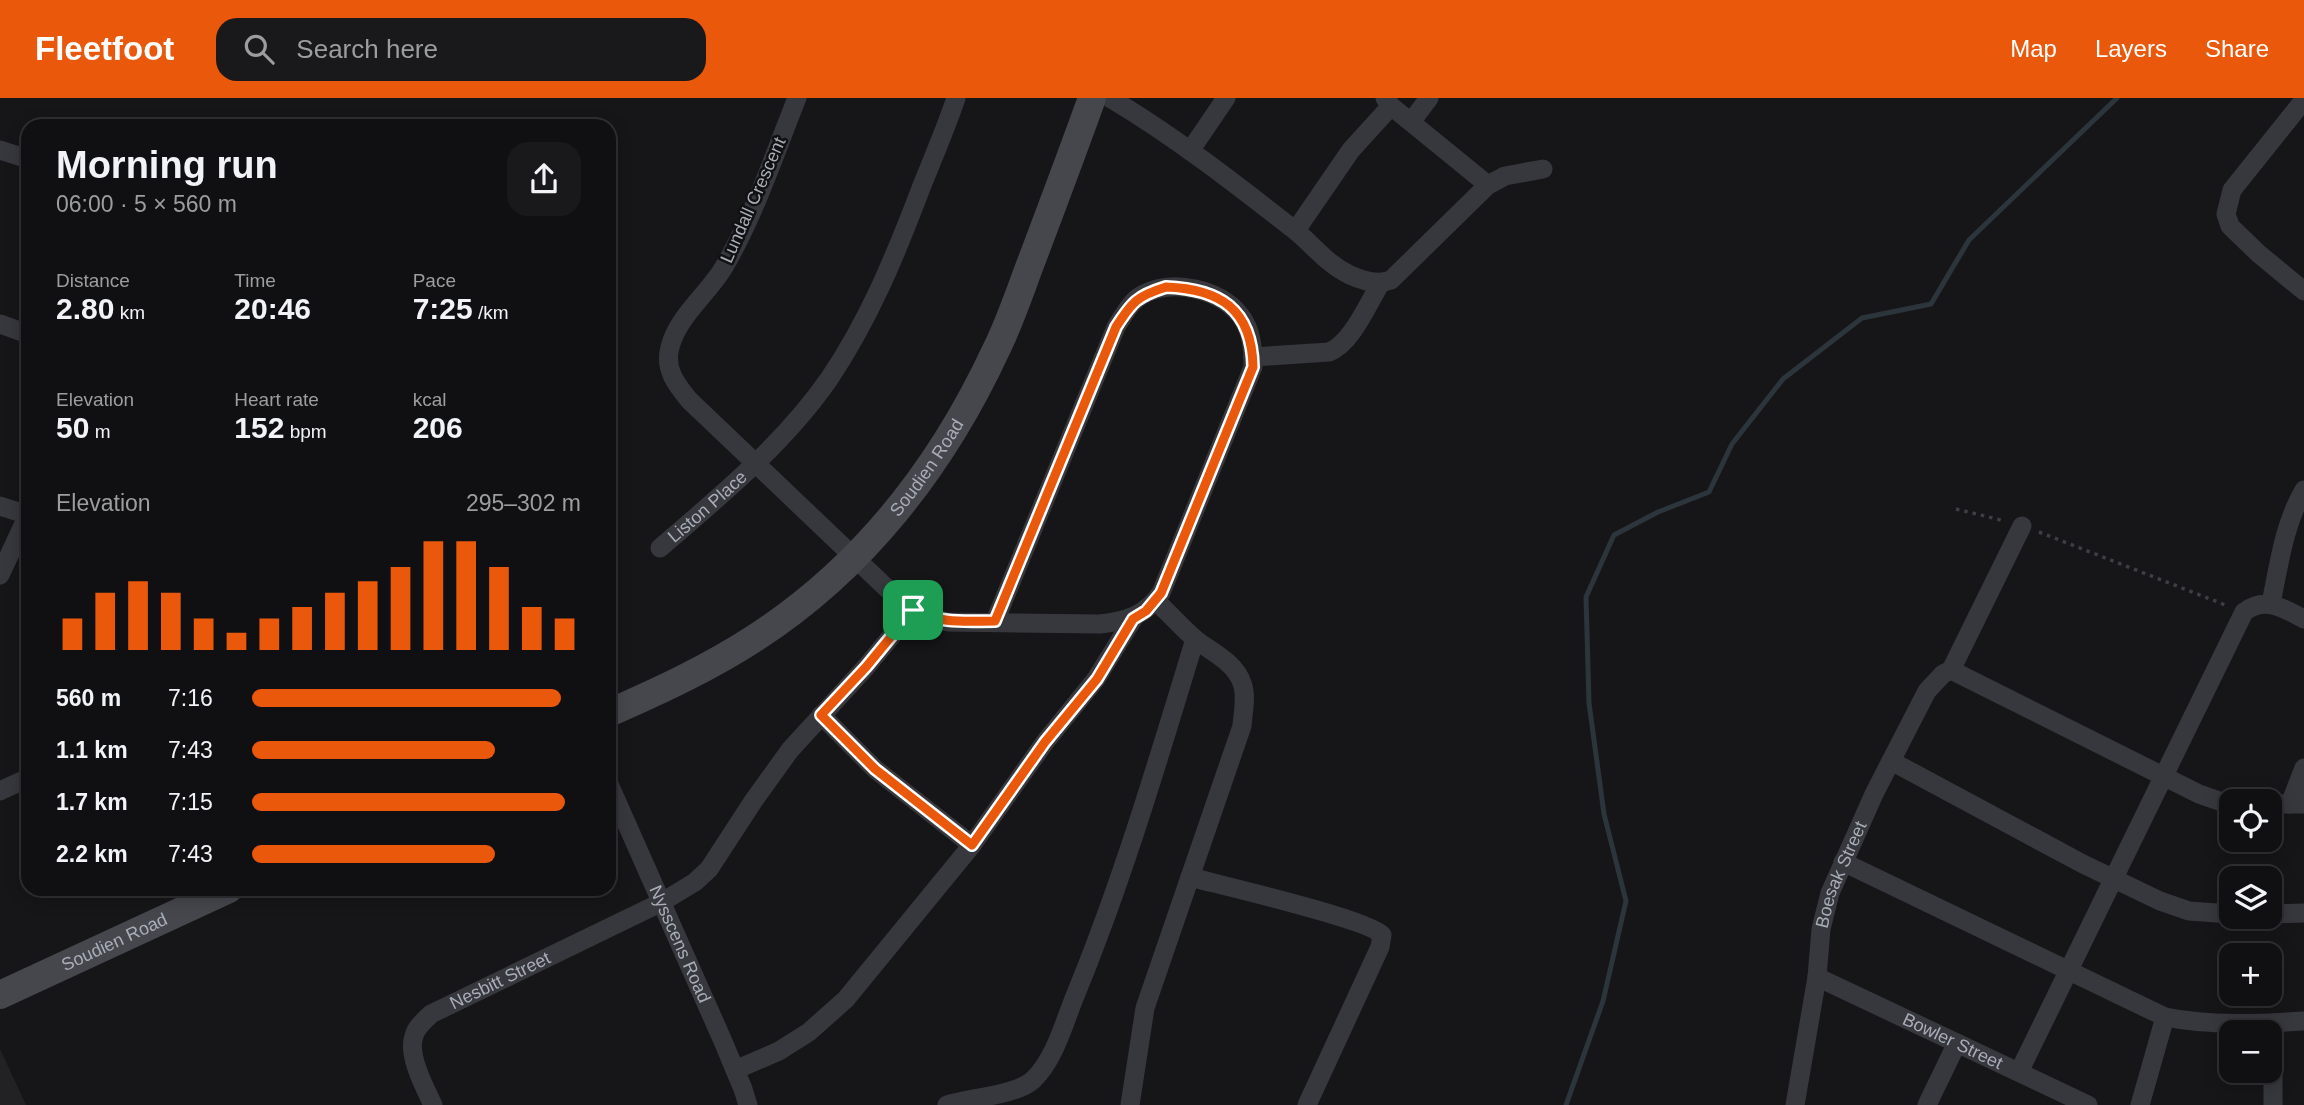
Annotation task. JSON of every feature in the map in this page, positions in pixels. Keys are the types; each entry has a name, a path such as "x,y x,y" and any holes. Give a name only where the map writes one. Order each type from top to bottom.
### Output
{"street":[{"name":"Lundall Crescent","path":"796,98 750,217 723,269 673,337 668,358 669,369 674,381 689,400 897,598 913,610"},
{"path":"755,463 790,427 828,380 864,323 899,247 956,98"},
{"name":"Soudien Road","path":"616,710 681,680 756,637 809,598 855,557 924,478 971,401 1007,325 1092,98"},
{"path":"1110,98 1157,126 1296,230 1337,268 1380,284 1391,280 1488,185 1505,176 1543,169"},
{"path":"1190,151 1226,98"},
{"path":"1411,122 1429,98"},
{"path":"2304,100 2232,190 2226,214 2230,226 2259,254 2304,290"},
{"path":"1296,230 1388,102 1488,185"},
{"path":"0,150 21,157"},
{"path":"1253,357 1329,352 1337,349 1348,337 1380,284"},
{"path":"913,610 929,618 948,622 1100,624 1133,619 1146,611 1161,593 1253,367 1249,332 1240,315 1208,292 1186,288 1166,287 1143,294 1131,304 1116,327 995,621"},
{"path":"0,324 21,332"},
{"name":"Liston Place","path":"660,548 755,463"},
{"path":"2271,603 2284,541 2295,505 2304,490"},
{"path":"0,506 21,513"},
{"name":"Boesak Street","path":"1795,1105 1817,977 1821,929 1830,893 1891,761 1927,691 1943,674 1951,670 2022,526"},
{"path":"0,575 21,530"},
{"path":"1130,1105 1145,1008 1242,726 1245,697 1242,682 1234,670 1195,639 1156,601"},
{"path":"2019,1072 2244,612 2252,607 2271,603 2304,619"},
{"name":"Nesbitt Street","path":"433,1105 412,1050 414,1035 431,1014 662,902 695,882 709,869 776,770 913,610"},
{"path":"735,1070 779,1051 809,1032 846,999 972,845 1045,742 1097,679 1133,619"},
{"path":"1025,1105 1031,1082 1053,1050 1101,932 1152,780 1195,639"},
{"path":"1951,670 2199,794 2219,801"},
{"path":"821,715 875,769 972,845"},
{"path":"1891,761 1998,820 2160,901 2189,911 2219,913"},
{"path":"2297,804 2304,768"},
{"path":"0,790 21,781"},
{"name":"Nysscens Road","path":"616,799 748,1105"},
{"path":"1843,862 2165,1017 2219,1023"},
{"path":"1191,877 1345,919 1374,928 1382,935 1380,947 1307,1105"},
{"name":"Soudien Road","path":"0,995 214,896"},
{"path":"2282,914 2304,913"},
{"name":"Bowler Street","path":"1817,977 2019,1072 2064,1100 2088,1105"},
{"path":"2140,1105 2165,1017"},
{"path":"2282,1022 2304,1021"},
{"path":"1927,1105 1957,1043"},
{"path":"947,1105 1005,1092 1031,1082"},
{"path":"2273,1083 2273,1105"}],"path":[{"path":"1956,509 2022,526 2244,612"}],"shaded area":[{"path":"0,1049 26,1105 0,1105"}],"waterway":[{"path":"1566,1105 1603,1001 1626,901 1604,814 1589,703 1586,597 1614,535 1658,512 1709,492 1732,444 1783,379 1862,318 1931,304 1969,240 2117,98"}],"route":[{"path":"1166,287 1186,288 1208,292 1240,315 1254,350 1253,367 1161,593 1146,611 1133,619 1097,679 1045,742 972,845 875,769 821,715 866,667 913,610 929,618 948,622 995,621 1116,327 1131,304 1143,294 1166,287"}]}
